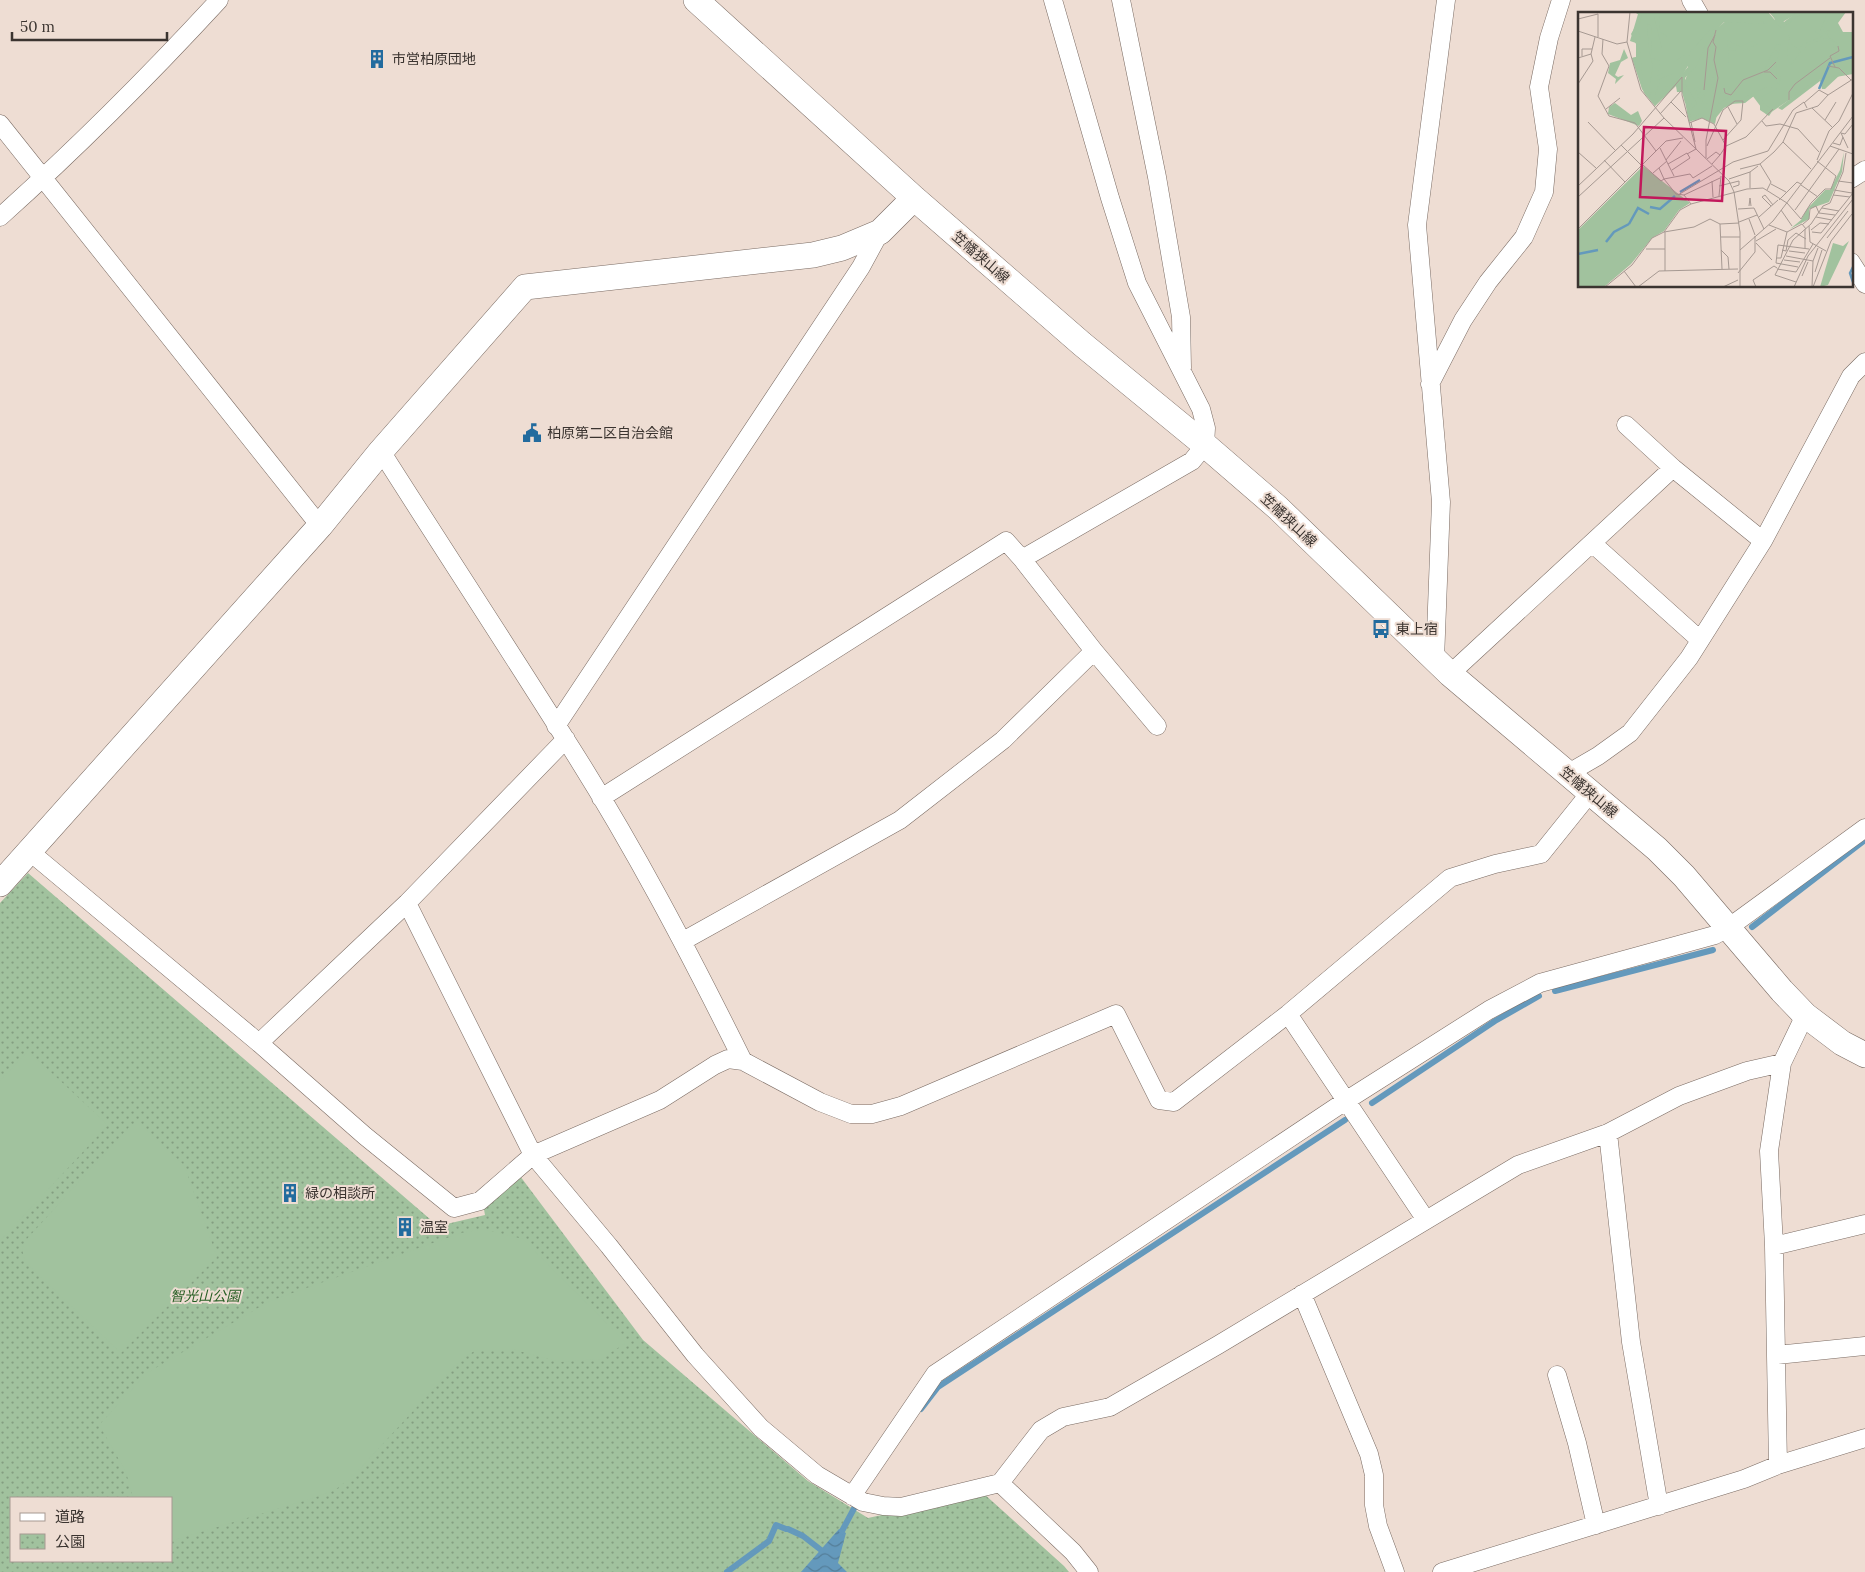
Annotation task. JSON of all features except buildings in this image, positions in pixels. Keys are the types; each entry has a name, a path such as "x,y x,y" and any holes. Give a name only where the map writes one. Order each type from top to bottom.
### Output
{"main road":[{"name":"笠幡狭山線","path":"696,0 914,198 1082,344 1205,444 1278,508 1443,667 1657,849 1684,876 1782,991 1805,1015 1842,1042 1865,1055"},
{"path":"2,878 29,851 320,526 381,451 525,287 813,255 842,248 880,232 914,198"}],"street":[{"path":"0,217 44,178 159,65 219,0"},
{"path":"1022,559 1192,461 1205,444 1206,428 1201,409 1137,282 1110,198 1053,0"},
{"path":"1121,0 1157,177 1181,317 1182,374"},
{"path":"1443,667 1441,502 1417,225 1446,0"},
{"path":"1430,384 1463,320 1488,282 1524,237 1544,192 1548,149 1539,87 1549,38 1562,0"},
{"path":"1691,0 1698,12"},
{"path":"0,124 320,526"},
{"path":"1852,178 1865,170"},
{"path":"259,1042 407,904 561,732 861,267 880,232"},
{"path":"1852,264 1865,284"},
{"path":"1567,774 1598,756 1630,733 1689,658 1763,541 1850,376 1865,362"},
{"path":"1626,425 1673,468 1763,541"},
{"path":"381,451 561,732 601,798 683,941 743,1061"},
{"path":"1443,667 1592,543 1673,468"},
{"path":"601,798 1006,541 1157,726"},
{"path":"1592,543 1700,640"},
{"path":"683,941 900,820 1003,740 1094,651"},
{"path":"29,851 259,1042 364,1136 454,1208 480,1201 533,1155 660,1100 728,1059 743,1061 820,1102 851,1114 872,1114 901,1106 1116,1014 1159,1100 1174,1102 1288,1014 1450,878 1494,864 1541,854 1590,793"},
{"path":"858,1499 936,1374 1347,1100 1489,1010 1540,983 1715,936 1865,828"},
{"path":"407,904 533,1155 609,1246 695,1355 760,1428 817,1475 858,1499 883,1506 901,1506 1000,1483 1041,1430 1063,1417 1110,1408 1518,1164 1608,1133 1678,1096 1747,1071 1782,1063"},
{"path":"1288,1014 1426,1220"},
{"path":"1778,1465 1774,1246 1768,1151 1782,1063 1805,1015"},
{"path":"1608,1133 1631,1342 1660,1506"},
{"path":"1774,1246 1865,1224"},
{"path":"1302,1294 1368,1454 1374,1475 1374,1505 1378,1526 1395,1572"},
{"path":"1777,1355 1865,1346"},
{"path":"1557,1375 1577,1443 1596,1525"},
{"path":"1442,1572 1660,1506 1744,1479 1778,1465 1865,1438"},
{"path":"1000,1483 1073,1552 1089,1572"}],"green space":[{"name":"智光山公園","path":"28,873 438,1226 485,1215 483,1204 520,1176 643,1340 808,1481 868,1518 983,1493 1069,1572 0,1572 0,903"},
{"path":"28,1051 108,1125 0,1241 0,1081"},
{"path":"130,1126 142,1126 184,1165 217,1257 121,1353 25,1262 22,1249 25,1241"},
{"path":"483,1229 523,1239 626,1343 600,1359 559,1362 512,1349 478,1349 461,1359 355,1474 335,1490 172,1541 172,1497 133,1497 126,1472 101,1428 101,1423 147,1373 270,1301 461,1233"}],"water":[{"path":"839,1529 846,1533 838,1563 847,1572 801,1572"}],"waterway":[{"path":"1752,927 1865,840"},
{"path":"1555,991 1713,950"},
{"path":"1372,1103 1495,1021 1539,996"},
{"path":"921,1409 938,1387 1345,1120"},
{"path":"842,1531 858,1501"},
{"path":"727,1572 769,1541 776,1525 786,1529"},
{"path":"788,1529 803,1536 821,1550"}],"place":[{"name":"市営柏原団地","path":"377,59"},
{"name":"柏原第二区自治会館","path":"532,433"},
{"name":"東上宿","path":"1381,629"},
{"name":"緑の相談所","path":"290,1193"},
{"name":"温室","path":"405,1227"}]}
